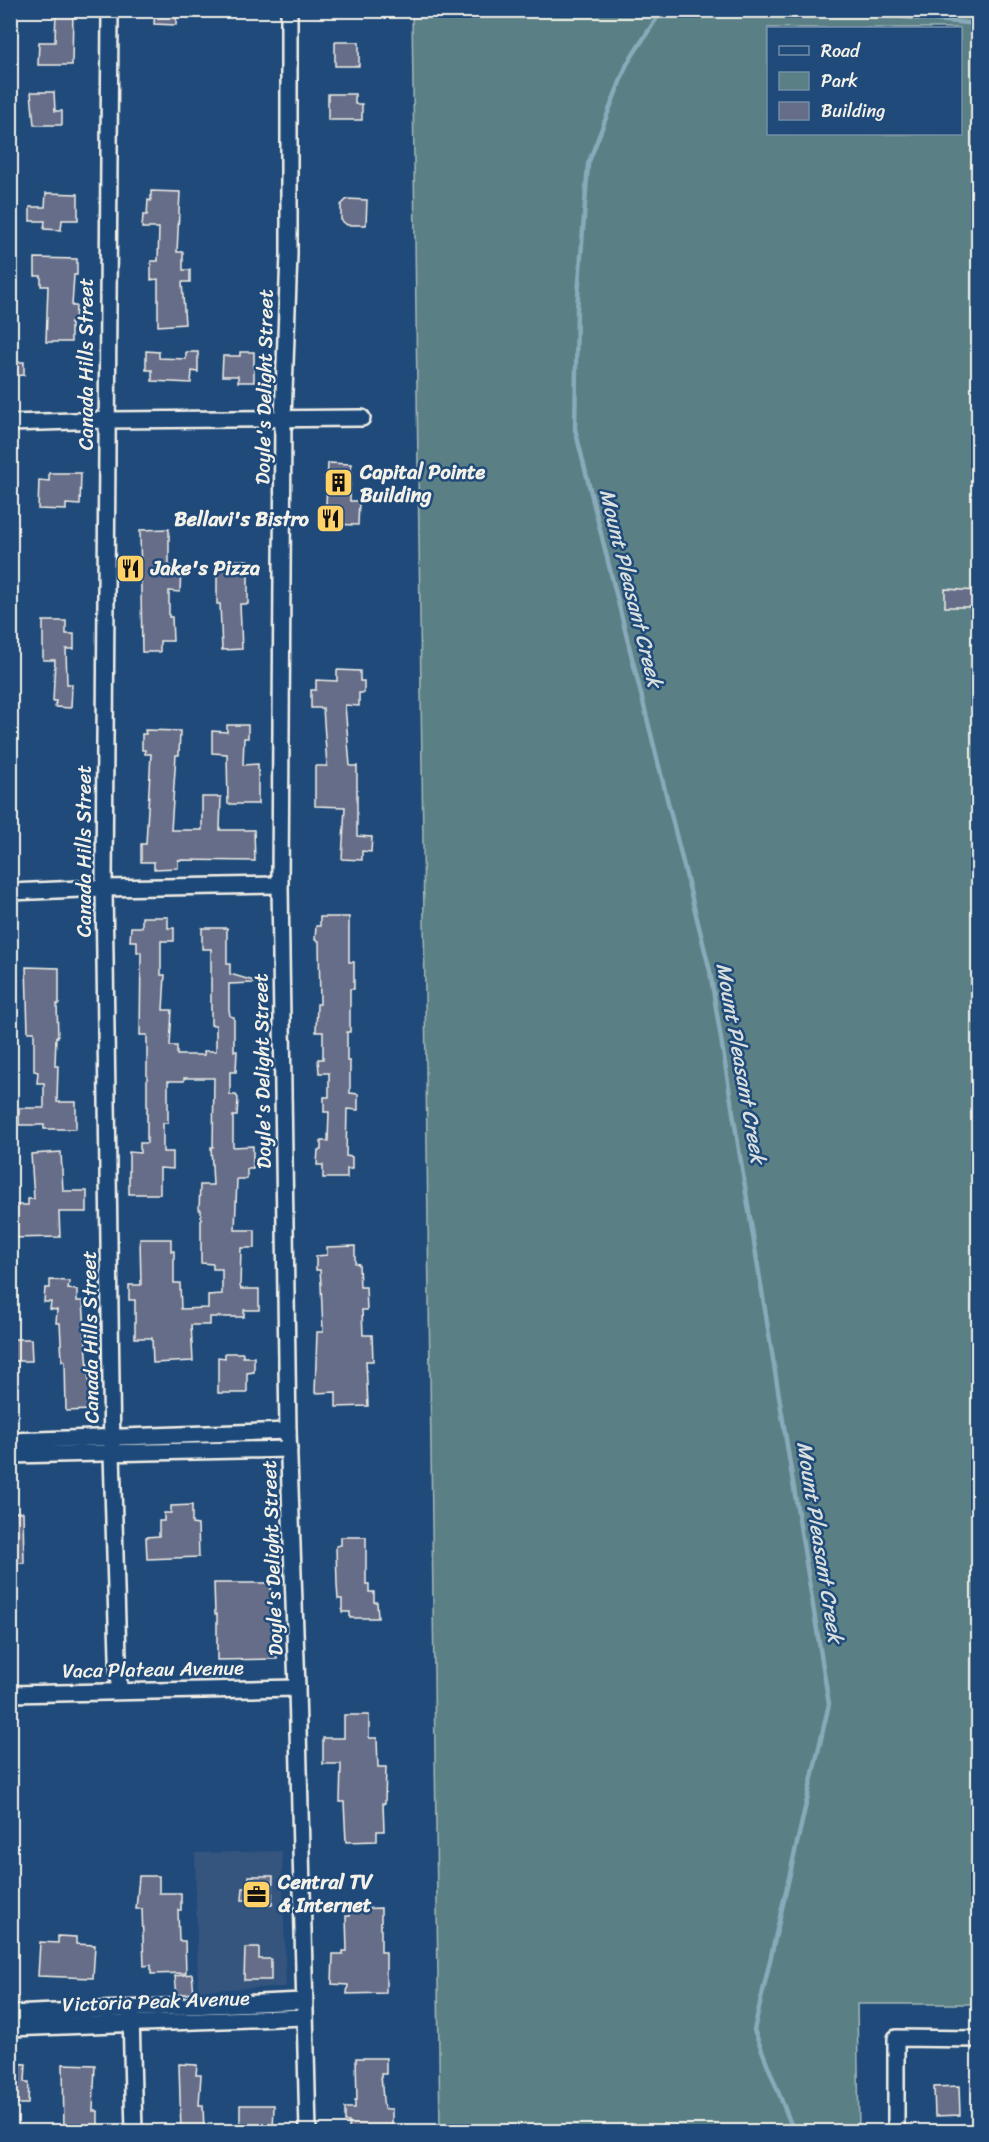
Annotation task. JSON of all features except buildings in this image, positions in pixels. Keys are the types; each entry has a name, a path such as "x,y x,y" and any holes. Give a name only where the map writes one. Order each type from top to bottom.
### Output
{"street":[{"name":"Canada Hills Street","path":"110,10 104,888 112,1446 119,1690"},
{"name":"Doyle's Delight Street","path":"289,10 289,254 283,419 280,885 288,1431 308,2132"},
{"path":"10,423 362,418"},
{"path":"10,892 280,885"},
{"path":"10,1455 288,1431"},
{"path":"10,1441 112,1446 289,1449"},
{"name":"Vaca Plateau Avenue","path":"10,1694 297,1688"},
{"path":"10,2014 131,2015 303,2001"},
{"path":"131,2015 134,2132"},
{"name":"Victoria Peak Avenue","path":"10,2028 131,2015 304,2017"},
{"path":"896,2132 896,2038 978,2039"}],"shaded area":[{"path":"282,1851 286,1987 198,1990 195,1853"}],"green space":[{"path":"412,11 978,11 978,2004 857,2004 859,2131 440,2131"}],"waterway":[{"name":"Mount Pleasant Creek","path":"662,10 627,64 588,164 577,309 575,429 710,971 829,1704 754,2030 794,2132"},
{"path":"857,10 862,13 978,24"}],"place":[{"name":"Capital Pointe Building","path":"339,483"},
{"name":"Bellavi's Bistro","path":"330,519"},
{"name":"Jake's Pizza","path":"130,568"},
{"name":"Central TV & Internet","path":"257,1894"}]}
